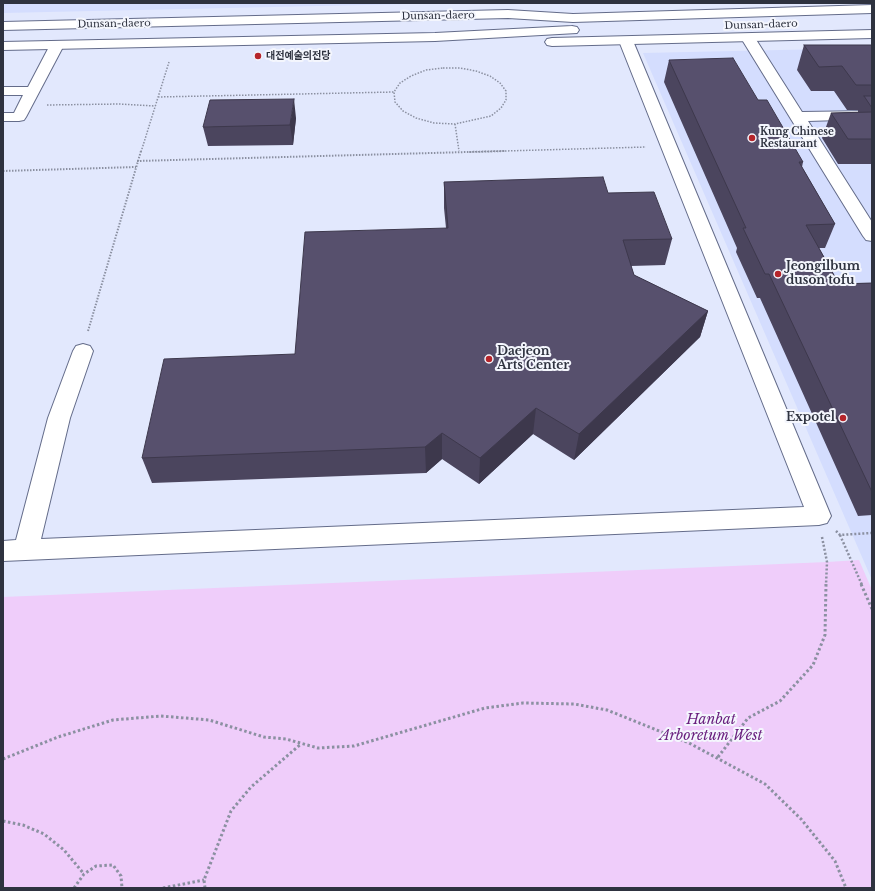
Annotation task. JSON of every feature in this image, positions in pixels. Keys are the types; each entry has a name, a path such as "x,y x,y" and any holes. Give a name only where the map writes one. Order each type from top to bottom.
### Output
{"main road":[{"path":"508,14 563,7 736,3"},
{"name":"Dunsan-daero","path":"3,26 508,14 573,18 872,9"},
{"name":"Dunsan-daero","path":"3,46 435,38 564,31 872,22"},
{"path":"435,38 553,42 872,34"},
{"path":"748,38 872,236"},
{"path":"3,551 819,516 626,41"},
{"path":"3,117 19,117 57,45"},
{"path":"3,91 32,91"},
{"path":"797,117 872,115"},
{"path":"26,550 59,418 83,351"}],"path":[{"path":"83,351 136,167 169,62"},
{"path":"460,68 476,71 490,76 500,83 506,91 506,100 501,108 491,116 455,124 434,122 416,118 403,111 395,102 394,92 400,83 411,76 426,70 460,68"},
{"path":"158,96 394,92"},
{"path":"40,105 119,104 155,106"},
{"path":"455,124 459,151"},
{"path":"138,161 459,151 652,147"},
{"path":"3,171 136,167"},
{"path":"819,516 840,535 872,609"},
{"path":"718,757 748,718 780,701 813,665 816,659 825,635 826,562 819,516"},
{"path":"840,535 872,533"},
{"path":"3,759 58,737 113,720 161,716 209,720 264,737 286,739 318,748 354,746 485,708 523,703 574,704 607,710 689,743 718,757 765,784 801,819 835,861 846,888"},
{"path":"205,888 204,880 231,811 251,786 301,744"},
{"path":"3,821 23,825 44,834 64,850 84,874"},
{"path":"74,888 75,884 84,874 96,866 113,865 122,876 122,888"},
{"path":"163,888 204,880"}],"shaded area":[{"path":"3,3 454,3 3,13"},
{"path":"872,48 872,580 643,53"}],"green space":[{"name":"Hanbat Arboretum West","path":"859,560 872,590 872,888 3,888 3,597"}],"building":[{"path":"804,45 872,45 872,85 856,85 842,66 819,67"},
{"path":"733,58 758,100 767,100 803,162 799,162 835,224 806,225 839,284 872,283 872,492 769,274 765,274 743,228 746,228 669,60"},
{"path":"864,96 872,96 872,108"},
{"path":"294,99 290,125 203,127 210,100"},
{"path":"872,112 872,139 848,139 831,113"},
{"name":"Daejeon Arts Center","path":"603,177 608,193 654,192 672,239 623,240 634,275 708,311 579,434 536,408 480,458 442,433 425,447 142,458 164,359 295,354 305,232 448,228 444,182"}],"place":[{"name":"대전예술의전당","path":"258,56"},
{"name":"Kung Chinese Restaurant","path":"752,138"},
{"name":"Jeongilbum duson tofu","path":"778,274"},
{"name":"Daejeon Arts Center","path":"489,359"},
{"name":"Expotel","path":"843,418"}]}
